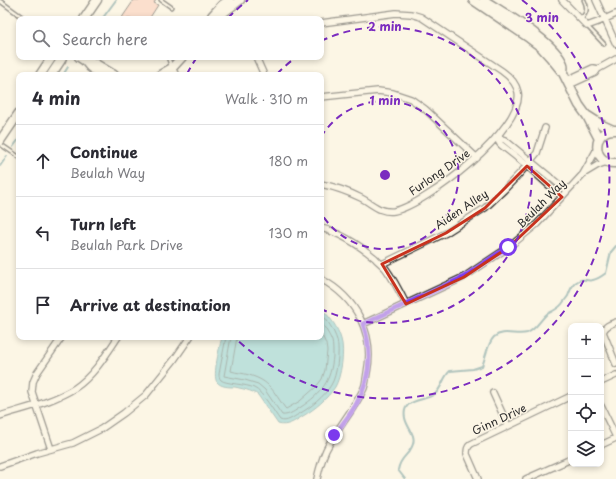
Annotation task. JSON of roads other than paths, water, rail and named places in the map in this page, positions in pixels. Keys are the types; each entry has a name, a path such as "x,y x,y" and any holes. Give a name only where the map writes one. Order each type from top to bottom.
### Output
{"street":[{"path":"86,16 96,0"},
{"path":"213,16 228,0"},
{"path":"219,16 240,0"},
{"path":"473,0 541,47 567,79"},
{"path":"484,0 534,34 556,53 563,65 567,79 579,105 587,116 599,139"},
{"path":"562,0 587,26 616,14"},
{"path":"596,0 616,44"},
{"name":"Furlong Drive","path":"324,23 396,13 411,14 421,17 502,70 510,77 518,92 518,101 514,112 496,138 477,158 461,172 433,192 408,206 388,212 362,198 324,185"},
{"path":"567,79 595,73 598,69 616,59"},
{"path":"42,72 50,60"},
{"path":"53,72 61,60"},
{"path":"83,60 97,72"},
{"path":"85,60 94,63 109,72"},
{"path":"174,72 180,60"},
{"path":"257,60 263,72"},
{"path":"324,97 378,91 393,93 411,99 425,109 477,158"},
{"path":"587,116 614,130"},
{"path":"0,143 16,118"},
{"name":"Aiden Alley","path":"382,264 446,233 485,208 504,190 537,153 545,128"},
{"path":"614,130 607,131 602,134 597,144 597,149 602,159 612,164 616,163"},
{"path":"496,138 500,144 567,191"},
{"name":"Beulah Way","path":"363,324 464,277 508,247 537,224 583,174 597,149"},
{"name":"Beulah Way","path":"583,174 598,165 607,162"},
{"path":"528,164 562,197"},
{"path":"324,229 347,238 382,264 406,304"},
{"path":"317,479 326,451 334,435 356,405 365,386 370,356 367,334 359,315 338,290 324,281"},
{"path":"616,322 604,328 603,332 616,364"},
{"path":"51,449 32,392 33,382 37,373 60,340"},
{"path":"0,416 61,396 76,388 91,374 116,340"},
{"path":"0,466 73,443 101,429 124,414 146,395 188,340"},
{"path":"604,381 616,375"},
{"path":"493,393 508,426"},
{"name":"Ginn Drive","path":"478,479 468,454 468,447 474,442 568,397"},
{"path":"604,412 616,438 604,444"},
{"path":"526,479 568,460"}],"lane":[{"path":"161,0 171,7"},
{"path":"581,20 586,15 587,9 584,0"},
{"path":"0,1 22,16"},
{"path":"587,26 604,44"},
{"path":"169,60 174,72"},
{"path":"0,143 16,155"}],"water":[{"path":"324,312 338,331 343,350 339,377 332,391 325,400 312,410 297,420 285,425 278,424 258,395 244,389 223,386 217,382 215,374 221,340 324,340"}],"waterway":[{"path":"104,16 116,0"},
{"path":"65,72 68,67"},
{"path":"13,147 16,143"},
{"path":"0,166 7,156"},
{"path":"405,479 398,470 399,465 412,448 414,440 405,418 406,407 414,402 435,394 450,371 473,369 482,366 490,343 494,337 501,333 523,334 533,330 547,314 560,306 568,296 575,283 580,280 595,280 606,273 611,252 616,246"}]}
